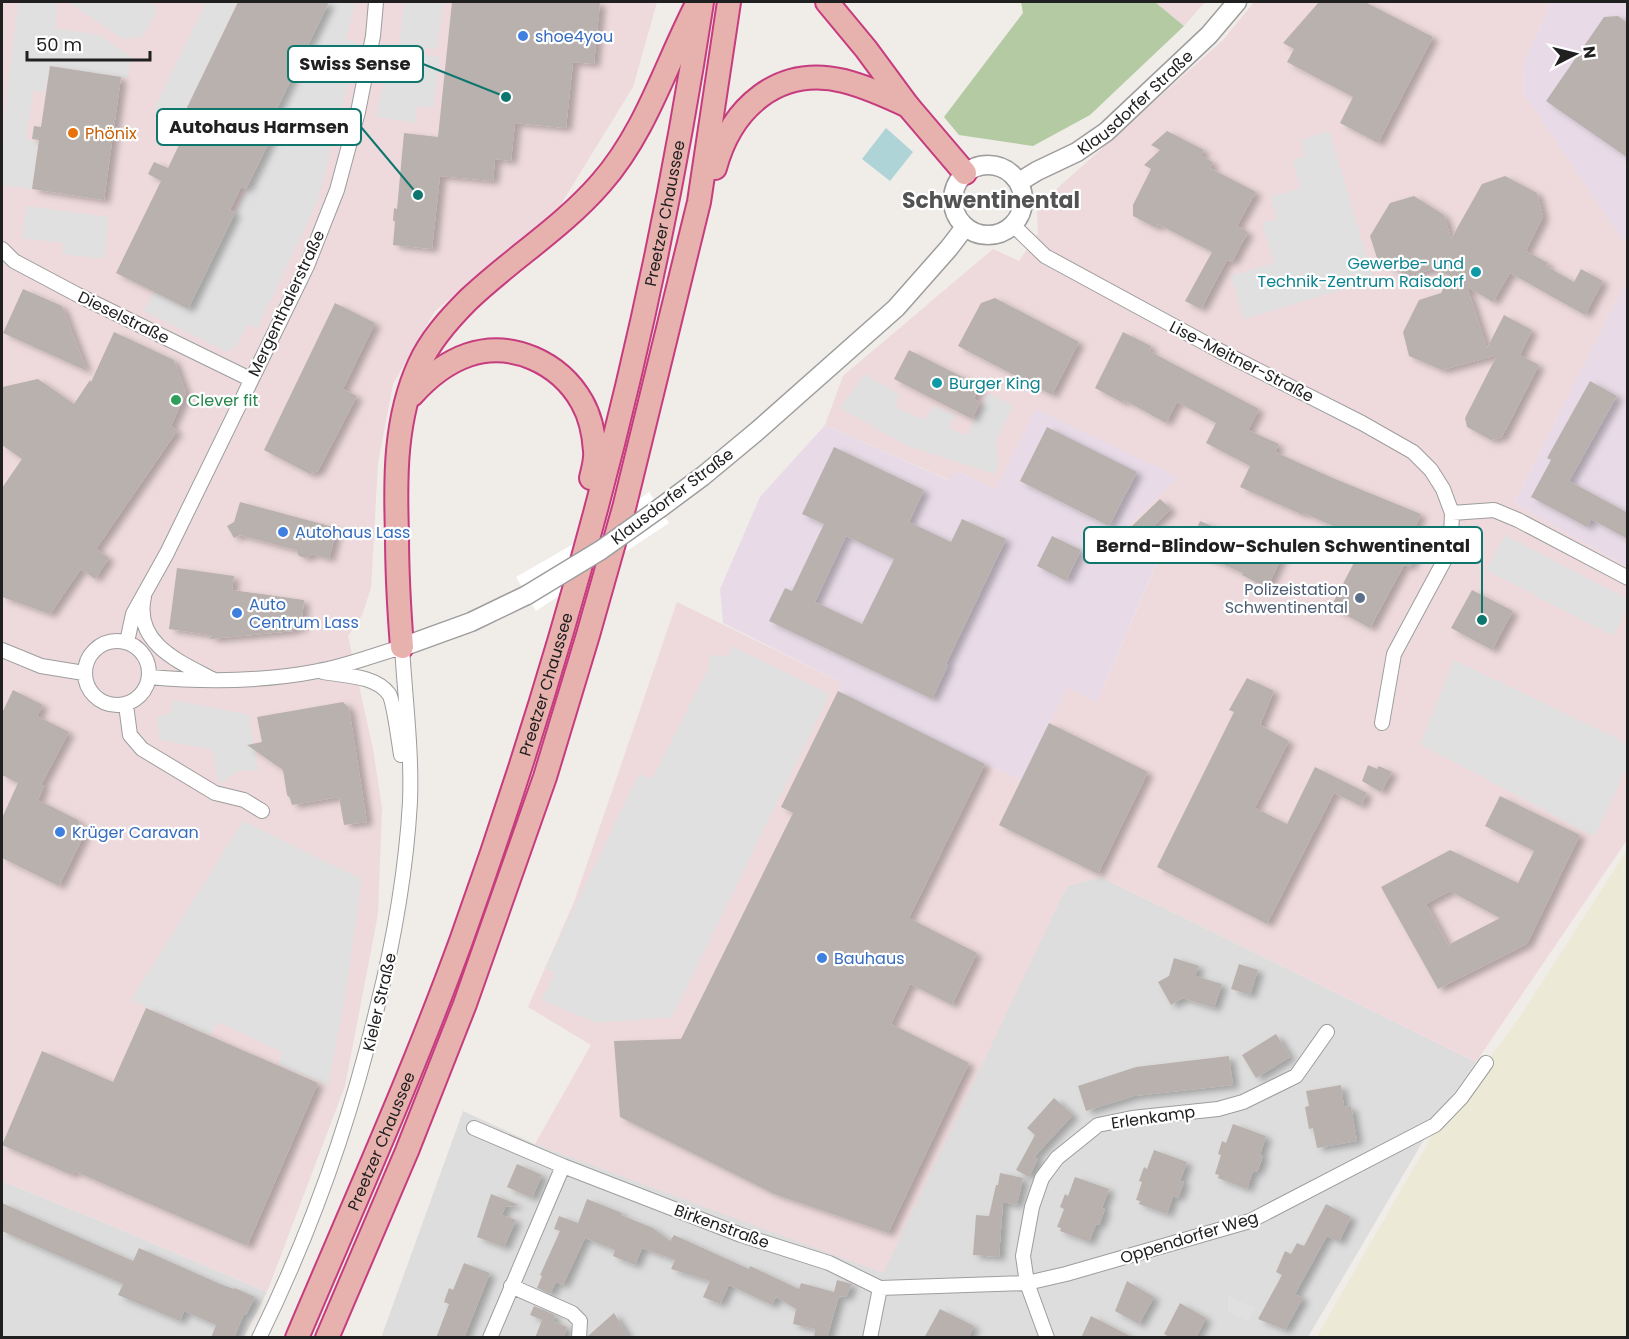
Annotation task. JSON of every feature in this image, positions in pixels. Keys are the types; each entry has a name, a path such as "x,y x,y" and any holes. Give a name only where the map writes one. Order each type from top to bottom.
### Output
{"highway":[{"path":"402,647 398,596 396,483 400,434 419,365 435,337 450,318 565,219 602,183 627,148 653,102 679,39 700,2"},
{"name":"Preetzer Chaussee","path":"297,1338 399,1102 461,940 527,748 607,466 658,245 692,69 700,2"},
{"name":"Preetzer Chaussee","path":"331,1333 461,1015 545,777 624,508 699,202 729,2"},
{"path":"827,2 866,49 908,106 965,173"},
{"path":"699,202 711,180 723,140 739,117 759,96 784,84 812,78 842,81 877,91 908,106"},
{"path":"408,401 427,379 442,368 470,354 497,351 524,354 559,372 582,402 591,425 596,453 590,485 589,533"}],"street":[{"name":"Mergenthalerstraße","path":"127,642 133,614 166,553 307,266 337,190 358,112 373,36 376,2"},
{"name":"Klausdorfer Straße","path":"1019,182 1077,152 1106,132 1209,35 1237,2"},
{"path":"994,165 1012,174 1019,182 1023,193 1020,216 1013,225 994,235 984,235 965,227 954,210 952,200 954,190 965,173 973,167 994,165"},
{"name":"Lise-Meitner-Straße","path":"1013,225 1046,256 1218,350 1362,423 1413,452 1431,470 1443,489 1452,513 1451,537 1444,561 1394,654 1382,723"},
{"name":"Klausdorfer Straße","path":"149,677 216,681 253,680 318,671 402,647 471,622 527,595 601,550 703,477 896,308 965,227"},
{"name":"Dieselstraße","path":"2,249 14,261 78,295 250,379"},
{"path":"1452,513 1494,510 1518,520 1628,578"},
{"name":"Mergenthalerstraße","path":"146,588 142,605 150,636 163,652 216,681"},
{"path":"115,641 127,642 144,656 149,677 145,689 137,699 126,705 114,705 97,698 86,684 84,672 90,656 103,644 115,641"},
{"name":"Kieler Straße","path":"259,1338 284,1288 330,1171 362,1074 397,917 410,798 402,647"},
{"path":"2,650 41,666 84,672"},
{"name":"Klausdorfer Straße","path":"318,671 363,678 376,683 390,696 410,798"},
{"path":"126,705 130,735 142,749 215,793 244,800 261,811"},
{"name":"Erlenkamp","path":"1047,1338 1027,1283 1023,1256 1032,1207 1042,1178 1057,1158 1098,1125 1132,1118 1218,1109 1243,1102 1296,1076 1327,1032"},
{"name":"Oppendorfer Weg","path":"880,1288 1027,1283 1250,1221 1435,1125 1461,1098 1486,1063"},
{"name":"Birkenstraße","path":"474,1128 563,1166 741,1235 829,1263 880,1288"},
{"path":"490,1338 563,1166"},
{"path":"511,1286 572,1313 580,1321 579,1338"},
{"path":"870,1338 880,1288"}],"shaded area":[{"path":"2,2 657,2 633,87 558,209 435,311 393,384 378,463 371,588 362,615 348,636 373,749 382,808 378,914 345,1086 267,1292 2,1181"},
{"path":"18,2 57,2 55,28 99,35 132,57 127,78 50,66 45,92 33,91 26,140 38,142 32,189 2,185 5,113"},
{"path":"68,2 153,2 157,12 142,37 123,39"},
{"path":"206,2 238,2 180,122 154,109"},
{"path":"329,2 356,2 346,39 358,44 318,200 257,329 248,324 237,345 227,352 144,311 154,292 188,308 274,133 267,129"},
{"path":"404,2 443,2 437,49 399,45"},
{"path":"1155,2 1205,2 1184,26"},
{"path":"1254,2 1551,2 1524,64 1523,92 1627,246 1627,281 1514,503 1627,567 1627,840 1476,1062 1101,877 1067,886 883,1273 535,1144 591,1045 528,1007 574,902 677,602 843,683 839,691 1021,780 1068,687 1097,702 1162,551 1122,532 1178,477 995,490 956,470 951,481 825,425 843,376 993,249 1019,261 1038,233 1037,209 1223,40"},
{"path":"1551,2 1627,2 1627,246 1523,92 1524,64"},
{"path":"391,51 440,57 433,108 417,106 415,123 376,117"},
{"path":"1329,131 1374,280 1244,319 1231,276 1274,263 1262,223 1277,219 1270,197 1301,188 1292,160 1305,156 1301,140"},
{"path":"26,206 109,217 104,259 62,254 63,243 22,238"},
{"path":"1627,281 1627,567 1514,503"},
{"path":"865,374 900,395 895,407 925,420 933,406 955,415 949,428 967,436 988,393 1013,405 996,442 998,464 995,474 908,446 840,408"},
{"path":"1036,409 1178,477 1122,532 1162,550 1097,702 1068,687 1021,780 838,691 843,683 723,623 720,589 760,497 825,425 950,481 956,470 995,490"},
{"path":"1505,535 1627,599 1627,609 1613,636 1486,570"},
{"path":"732,646 830,694 672,1017 597,1023 542,1000 555,973 545,968 639,774 652,779 707,671 710,655 728,657"},
{"path":"1454,660 1627,743 1627,766 1595,837 1420,744"},
{"path":"173,700 249,715 258,771 240,770 219,784 212,749 159,740 157,717 171,713"},
{"path":"243,821 362,879 345,999 328,1085 278,1064 282,1052 218,1022 210,1036 131,1000"},
{"path":"1627,850 1627,1337 1316,1338 1428,1143 1435,1125 1486,1063 1521,1015"},
{"path":"1101,877 1476,1062 1439,1114 1308,1337 381,1338 463,1111 535,1144 1041,937 1067,886"},
{"path":"2,1181 267,1292 244,1337 2,1337"},
{"path":"1228,1296 1255,1308 1248,1321 1228,1312"}],"green space":[{"path":"1021,2 1155,2 1184,26 1090,115 1033,146 959,135 944,117 1023,13"}],"water":[{"path":"886,128 913,152 890,181 862,159"}],"pier":[{"path":"649,492 669,523 536,611 516,577 589,535"}],"building":[{"path":"238,2 329,2 267,129 274,132 246,189 241,187 230,210 235,213 188,309 116,273 161,181 148,174 154,162 168,168 188,126 180,122"},
{"path":"452,2 600,2 594,64 573,62 566,128 515,123 511,161 495,159 493,181 440,176 432,249 393,245 394,208 397,209 404,133 438,137"},
{"path":"1319,2 1365,2 1433,37 1378,143 1340,123 1353,97 1287,62 1294,49 1283,43"},
{"path":"1618,16 1628,23 1628,158 1546,101 1604,17"},
{"name":"Phönix","path":"50,66 121,77 104,200 32,189 39,140 32,139 34,126 41,127"},
{"path":"1167,131 1204,150 1201,156 1213,162 1210,168 1256,192 1237,226 1248,232 1232,262 1227,260 1201,309 1185,301 1212,252 1158,224 1156,228 1133,216 1133,205 1151,169 1144,165 1160,150 1151,145"},
{"name":"Gewerbe- und Technik-Zentrum Raisdorf","path":"1505,176 1537,193 1543,217 1526,251 1548,263 1546,266 1574,282 1581,269 1603,281 1585,315 1510,273 1493,302 1467,287 1487,348 1504,315 1532,330 1520,355 1539,365 1502,437 1491,440 1467,427 1465,418 1497,355 1442,370 1409,356 1403,332 1419,300 1441,293 1450,276 1433,269 1408,277 1377,258 1370,236 1390,203 1414,196 1444,215 1451,239 1482,184"},
{"path":"23,289 62,306 87,371 3,333"},
{"path":"995,298 1079,342 1052,395 958,346 981,303"},
{"path":"335,303 375,323 343,389 357,396 318,471 310,474 264,450"},
{"path":"114,332 174,360 186,393 171,426 177,431 96,549 109,558 95,579 81,569 50,614 2,597 2,488 22,459 2,445 2,387 38,379 74,404 90,380 91,382"},
{"path":"1123,332 1151,346 1149,351 1259,409 1248,430 1279,444 1275,452 1421,514 1411,537 1421,541 1410,567 1404,565 1370,628 1331,607 1362,547 1339,537 1342,530 1240,487 1250,466 1206,443 1216,423 1177,402 1166,423 1124,400 1123,403 1095,388"},
{"name":"Burger King","path":"909,350 980,386 974,399 980,402 972,419 894,379"},
{"path":"1590,381 1617,396 1569,481 1628,513 1628,539 1591,519 1587,527 1531,497 1551,460 1547,458"},
{"path":"1047,427 1137,472 1109,526 1020,481"},
{"path":"834,447 924,490 909,522 951,542 962,519 1006,539 946,664 948,665 932,699 769,621 785,588 792,591 824,524 802,514","holes":["846,536 894,559 862,624 815,602"]},
{"path":"1160,499 1171,509 1142,537 1132,526"},
{"name":"Autohaus Lass","path":"240,502 337,528 329,559 312,554 306,558 299,556 296,550 240,535 234,538 227,526 234,522"},
{"path":"1200,521 1256,545 1261,536 1286,548 1267,588 1242,575 1243,573 1188,549"},
{"path":"1052,536 1081,550 1066,581 1037,566"},
{"name":"Auto Centrum Lass","path":"177,568 234,576 232,590 304,600 301,629 210,639 211,635 169,629"},
{"path":"1472,590 1513,611 1492,650 1451,628"},
{"path":"1247,678 1274,691 1260,725 1289,741 1255,808 1287,824 1315,767 1367,793 1361,806 1334,793 1267,924 1157,867 1234,712 1229,710"},
{"path":"13,690 43,705 37,716 69,732 41,785 44,786 38,800 78,820 84,835 59,886 2,858 2,818 18,783 2,775 2,713"},
{"name":"Bauhaus","path":"838,691 985,764 909,918 977,953 952,1005 910,984 891,1024 969,1063 888,1233 774,1194 620,1117 614,1041 681,1039 793,813 781,807"},
{"path":"343,702 349,708 367,822 344,825 339,797 292,805 287,795 283,770 247,745 262,742 257,717"},
{"path":"1049,723 1148,772 1098,874 999,825"},
{"path":"1368,765 1377,769 1379,766 1392,772 1381,792 1362,781"},
{"path":"1500,796 1580,835 1527,944 1438,989 1381,887 1450,850 1518,883 1534,851 1485,826","holes":["1450,891 1500,918 1448,945 1426,904"]},
{"path":"1174,958 1199,966 1195,976 1222,984 1214,1008 1183,998 1171,1005 1158,982 1169,976"},
{"path":"1239,964 1258,970 1250,995 1231,989"},
{"path":"146,1008 318,1083 247,1246 74,1171 72,1175 2,1145 42,1051 113,1082"},
{"path":"1276,1034 1290,1057 1256,1078 1242,1055"},
{"path":"1229,1056 1233,1085 1134,1096 1086,1111 1078,1086 1136,1067"},
{"path":"1341,1085 1344,1107 1351,1106 1357,1141 1317,1148 1313,1128 1309,1129 1305,1107 1309,1106 1306,1091"},
{"path":"1054,1098 1073,1115 1034,1157 1038,1159 1029,1177 1016,1170 1035,1135 1027,1128"},
{"path":"1233,1124 1266,1136 1260,1155 1263,1156 1257,1172 1253,1171 1247,1189 1218,1178 1219,1175 1215,1174 1221,1155 1218,1154 1222,1141 1226,1143"},
{"path":"1154,1150 1187,1162 1180,1181 1184,1182 1178,1198 1173,1196 1167,1214 1139,1204 1140,1201 1136,1200 1144,1167 1147,1169"},
{"path":"517,1164 542,1175 532,1198 507,1187"},
{"path":"1000,1173 1023,1178 1017,1205 1003,1202 999,1257 973,1255 976,1215 989,1216"},
{"path":"1075,1177 1109,1189 1099,1225 1096,1224 1089,1242 1060,1231 1061,1228 1057,1227 1064,1209 1060,1207 1065,1194 1068,1196"},
{"path":"491,1194 519,1205 505,1207 502,1215 516,1220 504,1247 477,1237"},
{"path":"587,1199 653,1228 670,1241 674,1235 799,1289 801,1283 834,1292 837,1280 852,1284 846,1297 839,1296 827,1338 814,1338 815,1329 793,1324 796,1309 776,1297 772,1305 729,1285 720,1304 703,1297 710,1281 671,1269 675,1260 642,1248 635,1265 613,1256 615,1250 585,1238 563,1285 556,1282 550,1294 537,1288 542,1276 540,1275 560,1231 554,1229 559,1216 578,1223"},
{"path":"2,1203 133,1261 139,1248 255,1297 246,1315 244,1314 234,1338 211,1338 216,1325 184,1311 180,1321 118,1295 123,1284 2,1231"},
{"path":"1326,1204 1351,1217 1339,1242 1327,1236 1295,1294 1303,1298 1285,1330 1258,1319 1282,1275 1276,1272 1285,1251 1291,1254 1297,1243 1304,1246"},
{"path":"464,1263 490,1273 464,1338 436,1338 449,1304 444,1302 449,1288 453,1290"},
{"path":"1127,1281 1154,1297 1139,1324 1115,1311"},
{"path":"1180,1303 1206,1318 1196,1338 1171,1338 1164,1334"},
{"path":"534,1306 555,1315 553,1321 567,1327 563,1338 535,1338 542,1320 530,1315"},
{"path":"940,1309 974,1326 968,1338 924,1338"},
{"path":"614,1313 629,1338 588,1338 588,1336"},
{"path":"1091,1316 1134,1338 1081,1338"}],"place":[{"name":"shoe4you","path":"523,36"},
{"name":"Swiss Sense","path":"506,97"},
{"name":"Phönix","path":"73,133"},
{"name":"Autohaus Harmsen","path":"418,195"},
{"name":"Gewerbe- und Technik-Zentrum Raisdorf","path":"1476,272"},
{"name":"Burger King","path":"937,383"},
{"name":"Clever fit","path":"176,400"},
{"name":"Autohaus Lass","path":"283,532"},
{"name":"Polizeistation Schwentinental","path":"1360,598"},
{"name":"Auto Centrum Lass","path":"237,613"},
{"name":"Bernd-Blindow-Schulen Schwentinental","path":"1482,620"},
{"name":"Krüger Caravan","path":"60,832"},
{"name":"Bauhaus","path":"822,958"}],"district":[{"name":"Schwentinental","path":"991,200"}]}
